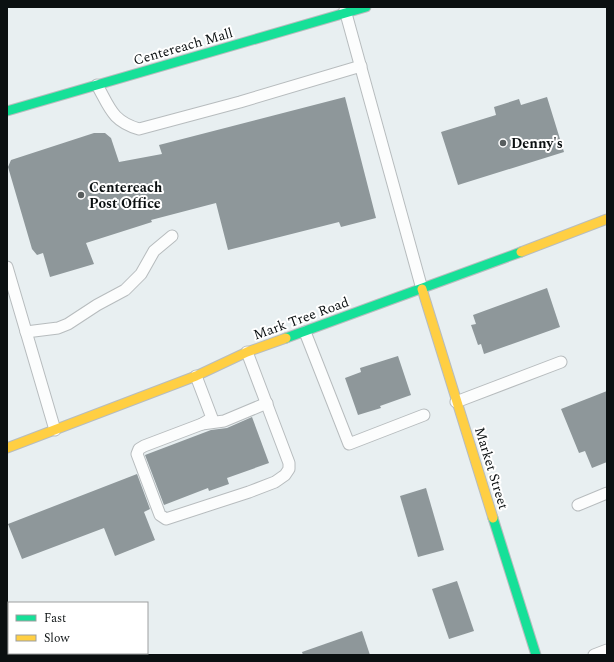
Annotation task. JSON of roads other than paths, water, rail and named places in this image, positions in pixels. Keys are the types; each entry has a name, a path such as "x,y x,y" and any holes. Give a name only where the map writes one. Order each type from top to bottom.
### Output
{"street":[{"name":"Centereach Mall","path":"7,111 346,10 366,7"},
{"name":"Mark Tree Road","path":"7,448 196,376 247,352 422,289 607,218"},
{"name":"Market Street","path":"422,289 536,655"}],"lane":[{"path":"346,10 422,289"},
{"path":"97,85 113,115 128,126 139,129 240,102 361,66"},
{"path":"26,332 58,328 68,324 97,305 125,290 141,274 154,251 172,236"},
{"path":"7,267 55,430"},
{"path":"305,332 349,444 424,415"},
{"path":"196,376 212,418 202,424 144,446 138,451 137,454 160,515 166,520 275,482 285,476 289,469 289,463 247,352"},
{"path":"456,402 561,362"},
{"path":"202,424 224,421 267,403"},
{"path":"578,505 607,493"},
{"path":"594,655 607,650"}],"place":[{"name":"Denny's","path":"503,143"},
{"name":"Centereach Post Office","path":"81,195"}]}
